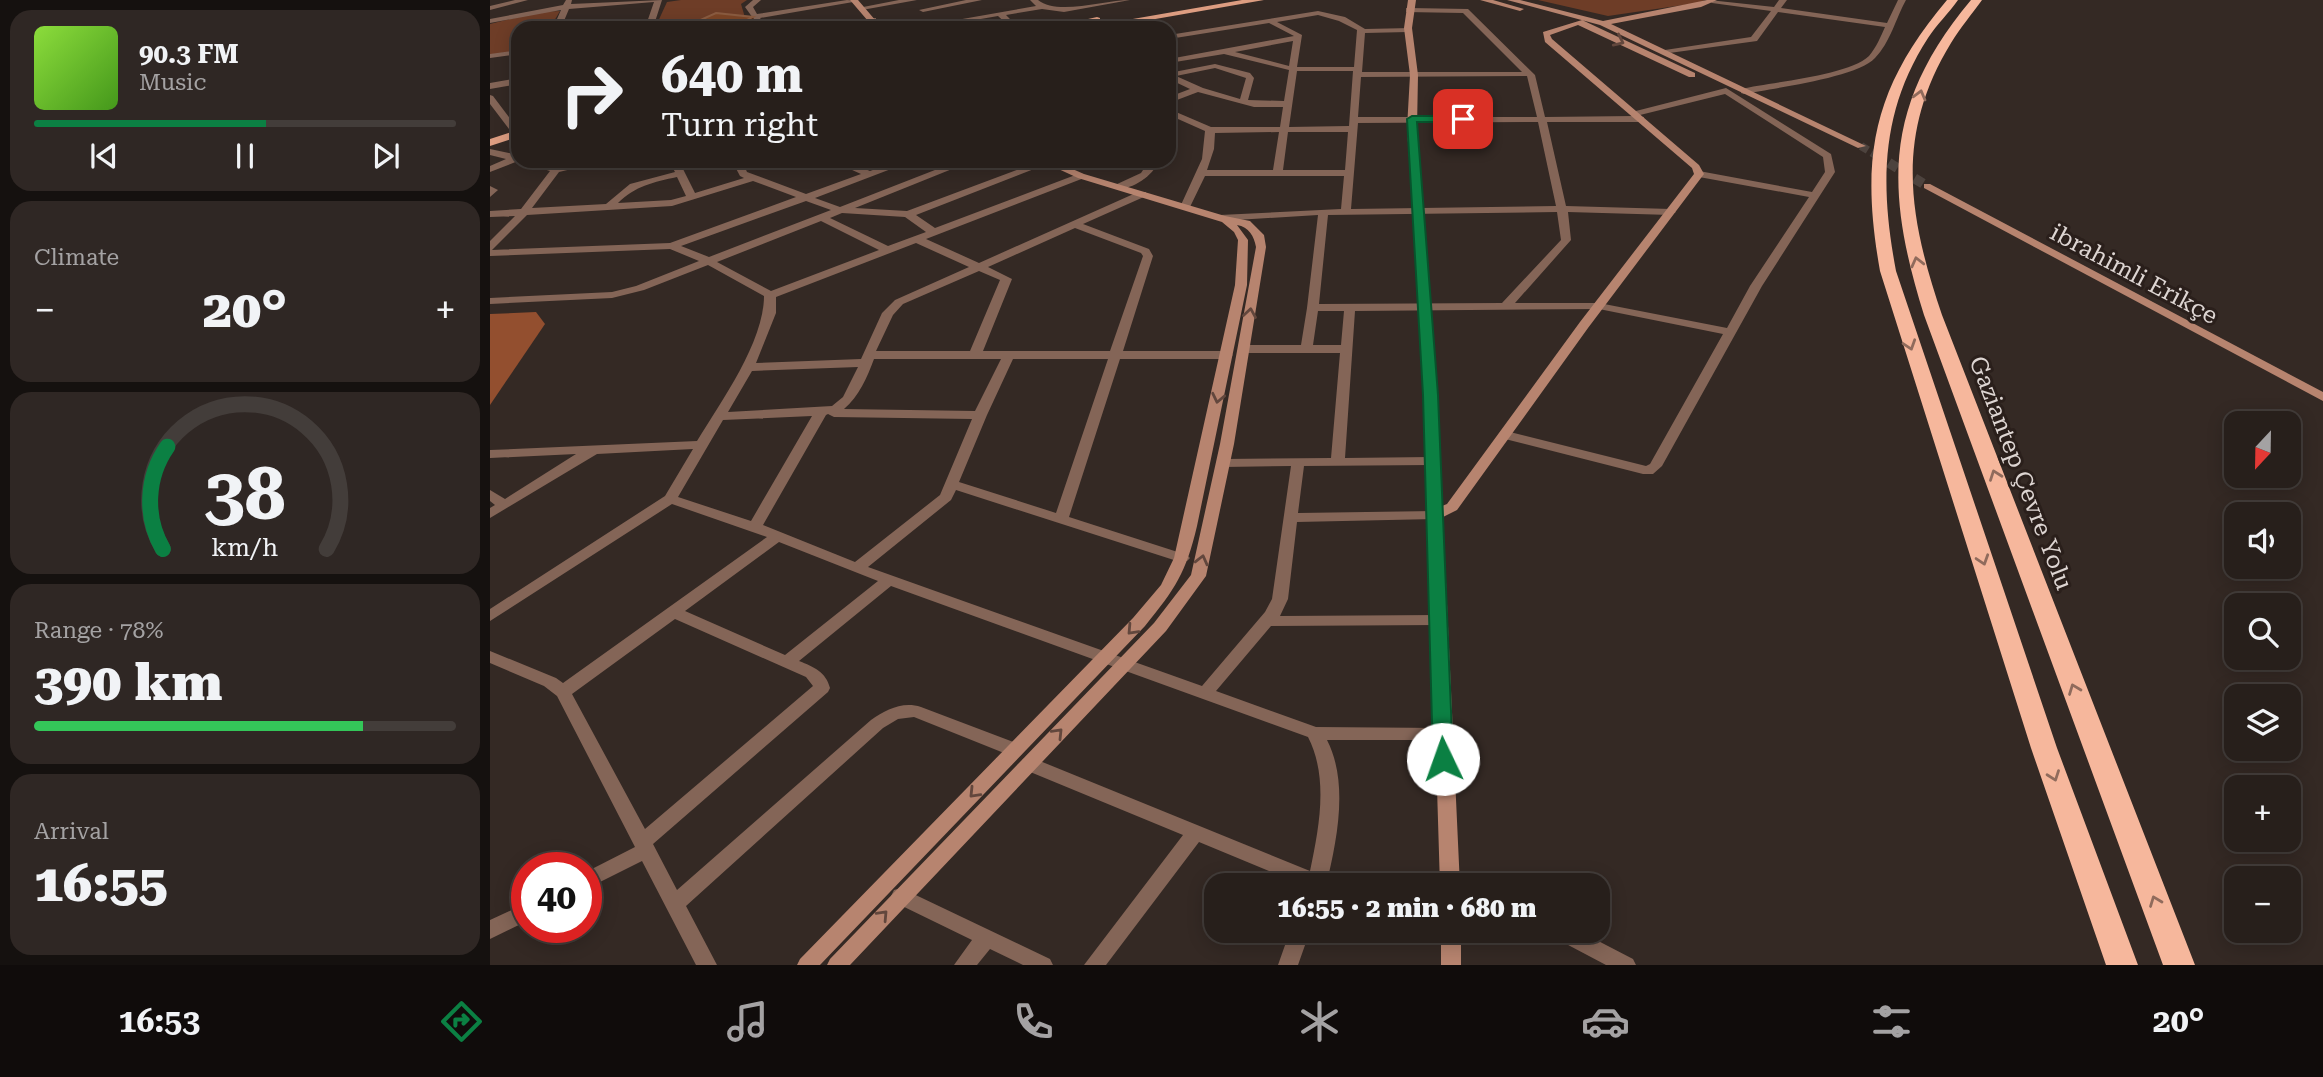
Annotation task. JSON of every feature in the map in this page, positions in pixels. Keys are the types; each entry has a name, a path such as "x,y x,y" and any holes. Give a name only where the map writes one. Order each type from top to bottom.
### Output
{"highway":[{"path":"1953,0 1920,40 1904,66 1894,90 1878,159 1876,199 1882,245 1900,313 2044,748 2122,965"},
{"name":"Gaziantep Çevre Yolu","path":"1978,0 1962,17 1944,45 1922,85 1917,102 1906,162 1905,201 1913,248 1933,315 2179,965"}],"main road":[{"path":"1093,21 1214,0"},
{"path":"1129,21 1259,0"},
{"path":"490,135 511,130"},
{"path":"490,143 511,132"}],"street":[{"path":"490,8 524,0"},
{"path":"490,21 568,4 657,0 651,21"},
{"path":"757,0 748,7 759,21"},
{"path":"756,16 855,0 873,20"},
{"path":"863,8 912,0 933,21"},
{"path":"923,10 978,0"},
{"path":"1034,0 1042,7"},
{"path":"955,21 1042,7 1064,10 1126,0"},
{"path":"1484,0 1579,22 1726,92 1805,126 1832,133"},
{"path":"1511,0 1603,23 1861,146"},
{"path":"1665,52 1754,39 1783,0"},
{"path":"1744,91 1858,65 1871,59 1902,0"},
{"path":"1603,23 1712,1 1888,25"},
{"path":"1449,873 1430,395 1412,119 1415,75 1408,30 1410,3 1465,11 1532,77 1562,209 1565,243 1506,306"},
{"path":"560,21 568,4"},
{"path":"1176,36 1325,13 1362,31 1408,30"},
{"path":"1000,14 1008,21"},
{"path":"866,21 873,20"},
{"path":"1268,20 1295,32 1298,38 1278,172"},
{"path":"1579,22 1551,31 1546,34 1548,40 1696,167 1699,174"},
{"path":"1346,212 1362,31"},
{"path":"1176,60 1298,38"},
{"path":"1223,51 1293,69 1415,75 1528,74"},
{"path":"490,56 511,52"},
{"path":"1235,71 1260,61"},
{"path":"1176,74 1215,66 1235,71 1250,78 1244,101"},
{"path":"1176,81 1254,104 1288,104"},
{"path":"490,86 511,82"},
{"path":"1176,97 1199,89"},
{"path":"1176,115 1210,130 1285,129 1412,119 1638,116 1726,92 1828,156 1830,172 1730,332 1655,466 1648,471 1506,435"},
{"path":"490,97 511,123"},
{"path":"1185,207 1201,173 1211,137 1210,130"},
{"path":"490,152 511,157"},
{"path":"490,169 511,162"},
{"path":"549,168 566,168"},
{"path":"677,168 692,198"},
{"path":"740,168 743,174 839,210 908,214 1028,168"},
{"path":"854,168 869,174"},
{"path":"490,253 671,246 887,168"},
{"path":"490,301 625,292 949,168"},
{"path":"807,965 1022,757 1125,664 1160,627 1198,576 1244,349 1261,247 1259,235 1246,223 1221,218 1062,168"},
{"path":"1118,187 1149,172 1151,168"},
{"path":"490,247 524,212 556,170"},
{"path":"1201,173 1350,173"},
{"path":"610,206 623,191 634,185 680,174"},
{"path":"1699,174 1815,195"},
{"path":"1292,519 1435,515 1452,507 1699,174"},
{"path":"671,246 708,261 770,295 1081,176"},
{"path":"490,214 672,203 754,178"},
{"name":"ibrahimli Erikçe","path":"1927,186 2323,397"},
{"path":"490,189 493,190 490,194"},
{"path":"755,527 825,412 840,409 850,400 876,332 888,310 1142,194"},
{"path":"1221,218 1323,212 1562,209 1671,212"},
{"path":"1306,349 1323,212"},
{"path":"908,214 934,232"},
{"path":"821,217 888,250"},
{"path":"837,965 901,896 1168,587 1182,558 1241,285 1243,240 1238,230 1221,218"},
{"path":"1062,519 1148,256 1145,251 1074,225"},
{"path":"917,239 1006,279 975,355"},
{"path":"490,616 670,499 748,367 770,313 770,295"},
{"path":"1313,308 1599,306 1730,332"},
{"path":"1338,462 1350,307"},
{"path":"1244,349 1347,349"},
{"path":"748,367 975,355 1227,355"},
{"path":"857,568 939,505 952,484 980,415 1009,355"},
{"path":"719,416 825,412 980,415"},
{"path":"490,454 702,445"},
{"path":"490,514 593,449"},
{"path":"1223,463 1432,461"},
{"path":"1204,694 1266,621 1280,599 1284,589 1298,462"},
{"path":"952,484 1182,558"},
{"path":"490,494 504,505"},
{"path":"670,499 755,527 889,580 1315,733 1442,734"},
{"path":"563,692 778,536"},
{"path":"787,662 889,580"},
{"path":"602,871 644,846 822,688 820,681 812,673 673,612"},
{"path":"1266,621 1439,620"},
{"path":"490,657 550,682 563,692 707,965"},
{"path":"675,904 877,724 894,713 915,712 1291,873"},
{"path":"1315,733 1326,758 1329,788 1318,873"},
{"path":"1094,965 1196,832"},
{"path":"901,896 1043,965"},
{"path":"490,930 511,919"},
{"path":"964,965 987,938"},
{"path":"1288,965 1296,943"},
{"path":"1451,943 1451,965"},
{"path":"1583,943 1626,965"}],"shaded area":[{"path":"747,0 741,4 746,21 658,21 667,2"},
{"path":"1538,0 1705,0 1608,16"},
{"path":"560,11 554,21 511,21 511,51 490,55 490,24 539,12"},
{"path":"536,312 545,324 490,405 490,314"}],"building":[{"path":"716,13 753,17 745,21 698,21"}],"tunnel":[{"path":"1861,146 1879,157"},
{"path":"1876,155 1927,186"}],"route":[{"path":"1443,759 1430,395 1412,119 1463,119"}]}
